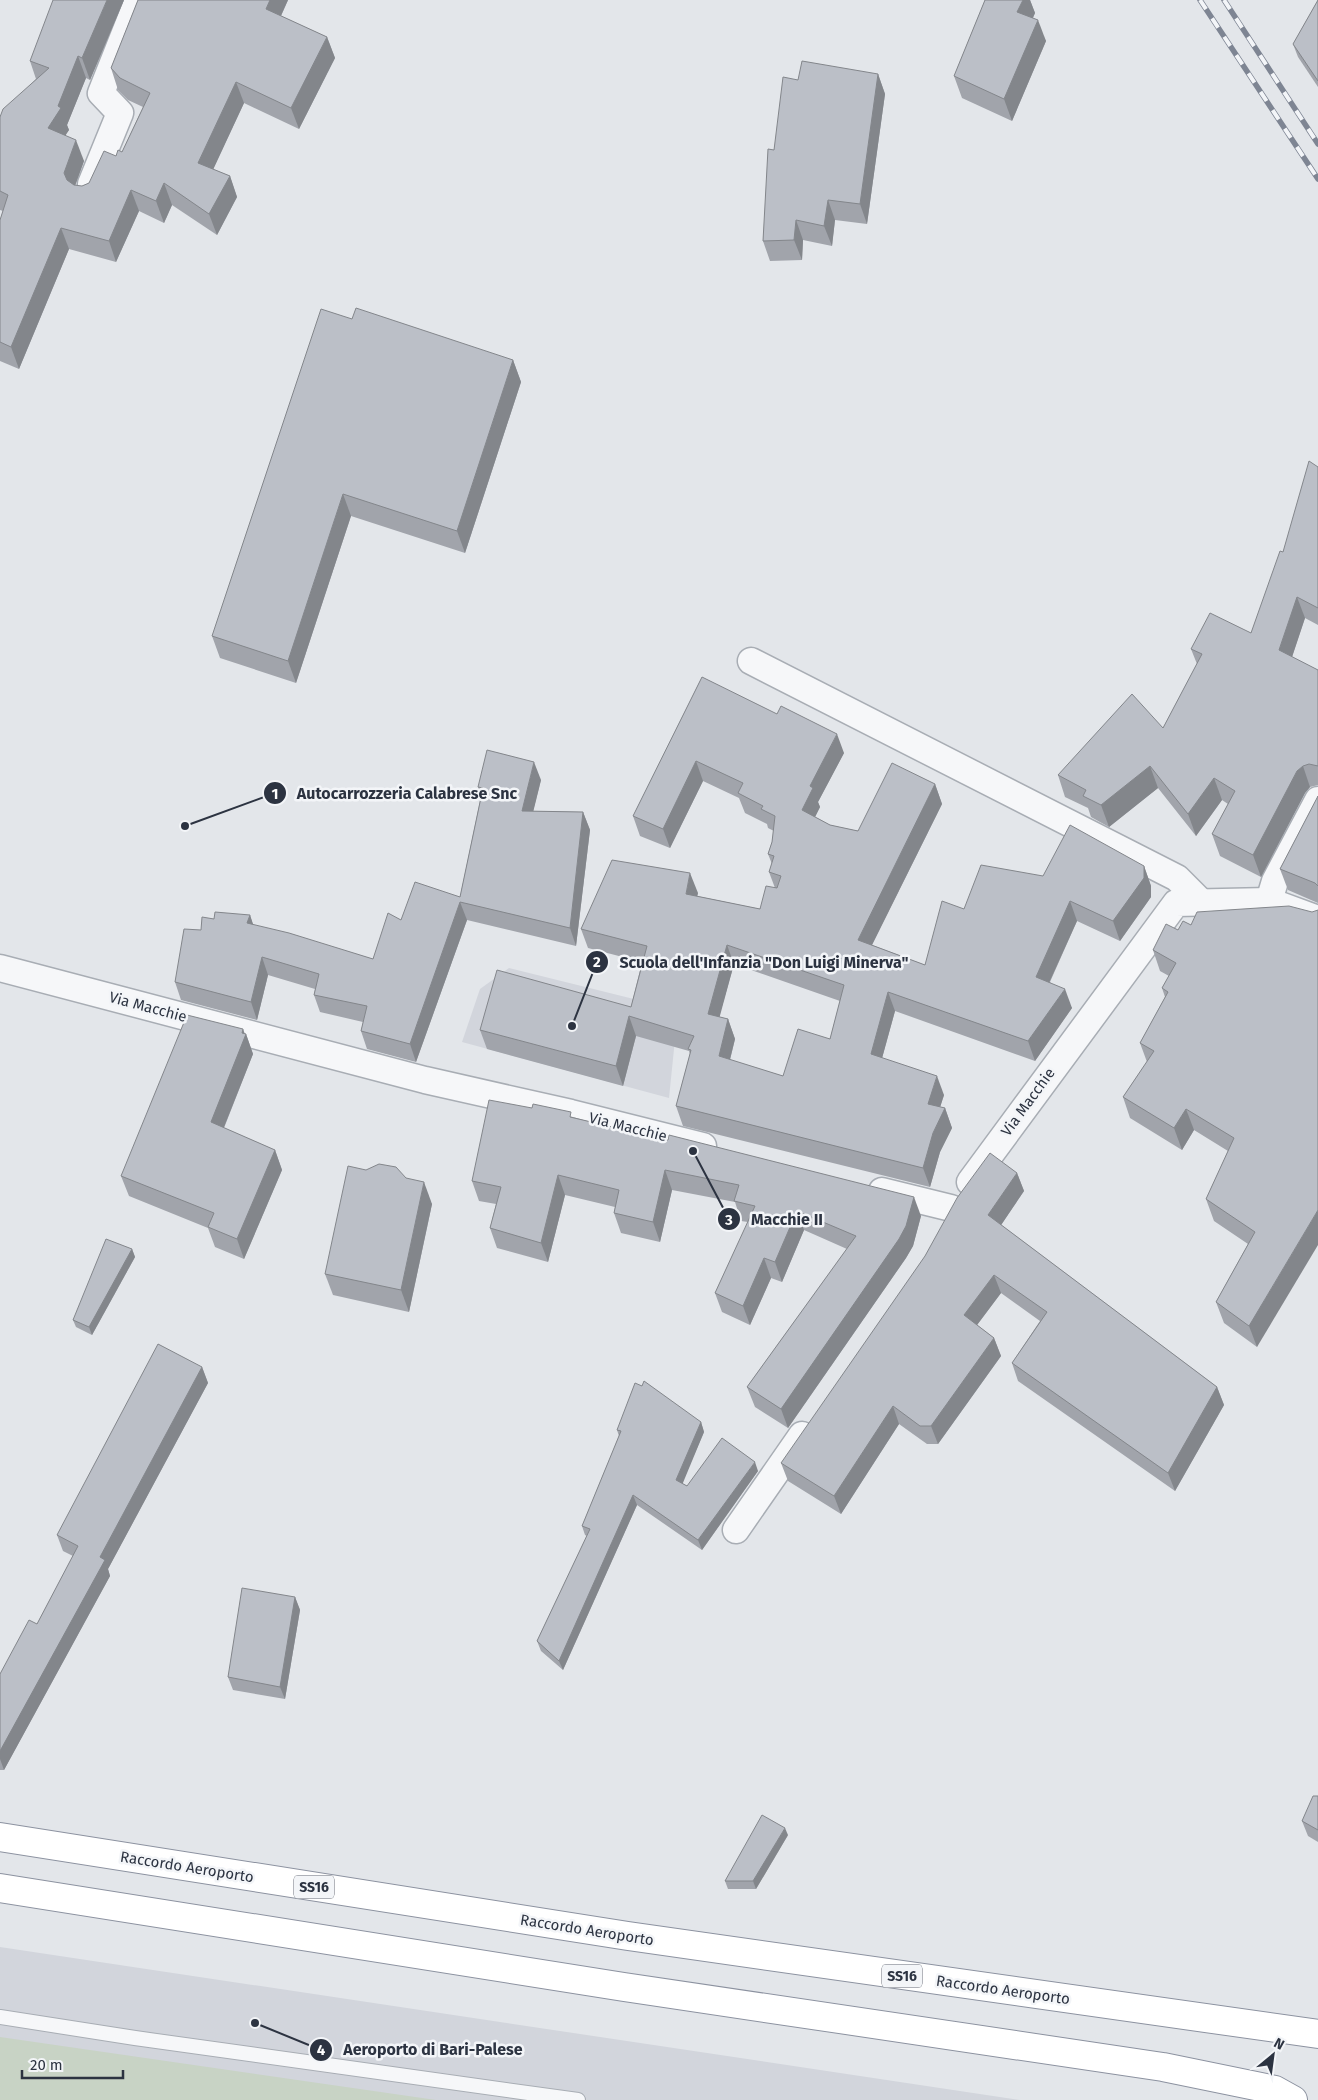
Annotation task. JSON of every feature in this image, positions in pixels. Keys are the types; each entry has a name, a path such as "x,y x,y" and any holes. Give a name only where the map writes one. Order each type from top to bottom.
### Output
{"highway":[{"name":"Raccordo Aeroporto","path":"0,1837 628,1936 1318,2034"},
{"path":"0,1888 624,1987 1163,2067 1275,2090 1293,2100"}],"street":[{"path":"87,193 120,113 101,93 138,0"},
{"path":"751,661 1177,878 1201,902"},
{"path":"1269,901 1275,881 1318,800"},
{"name":"Via Macchie","path":"952,1208 1056,1063 1176,902 1269,901 1318,918"},
{"name":"Via Macchie","path":"0,968 425,1080 571,1113 726,1152"},
{"path":"857,1185 952,1208 938,1233"},
{"path":"736,1530 814,1418"}],"lane":[{"path":"0,2017 578,2100"}],"shaded area":[{"path":"509,968 678,1010 669,1098 462,1042 480,989"},
{"path":"0,1947 1020,2100 0,2100"}],"green space":[{"path":"0,2037 436,2100 0,2100"}],"building":[{"path":"53,0 107,0 82,58 78,56 58,106 61,108 48,128 76,140 64,173 67,180 74,185 82,186 89,183 104,151 116,156 118,150 122,152 150,93 120,78 111,68 138,0 270,0 266,9 327,37 291,108 236,82 198,163 230,176 209,214 164,183 156,201 131,190 109,241 61,228 11,347 0,342 0,220 8,195 0,191 0,117 3,109 49,68 30,61"},
{"path":"985,0 1023,0 1017,12 1038,20 1004,99 954,76"},
{"path":"1318,0 1318,81 1293,44"},
{"path":"802,61 878,74 860,204 828,200 824,226 796,220 794,240 763,241 768,149 774,150 783,77 798,80"},
{"path":"356,308 513,360 457,531 343,494 288,661 212,636 321,309 352,319"},
{"path":"1309,461 1318,467 1318,608 1297,597 1279,650 1318,670 1318,766 1309,764 1297,771 1253,855 1212,834 1235,791 1214,778 1188,814 1150,766 1101,805 1083,796 1086,790 1058,775 1132,694 1163,728 1202,654 1191,649 1210,613 1251,633 1280,551 1283,552"},
{"path":"702,677 777,714 781,706 837,734 810,786 813,788 802,810 830,825 858,831 892,763 935,784 858,940 925,965 942,901 964,909 981,865 1043,876 1070,825 1144,866 1144,878 1113,921 1070,901 1036,977 1065,989 1028,1041 888,992 871,1054 937,1076 928,1104 945,1108 933,1133 923,1168 676,1106 691,1050 688,1049 694,1036 629,1016 616,1066 480,1030 497,970 631,1007 647,946 581,929 612,860 690,873 686,894 760,909 766,886 777,888 781,876 769,872 774,856 768,854 772,842 775,816 761,809 763,806 738,793 743,783 696,761 663,829 633,816","holes":["727,945 844,985 830,1039 798,1029 783,1076 719,1056 728,1019 708,1014"]},
{"path":"487,750 534,762 522,811 583,812 570,928 460,902 410,1044 361,1031 367,1006 314,995 319,974 262,957 251,1002 175,982 184,929 201,930 202,917 214,919 215,912 250,915 247,923 289,933 373,959 388,913 401,920 415,882 460,897 483,788 478,787"},
{"path":"1318,796 1318,886 1315,883 1280,869"},
{"path":"1289,906 1312,912 1318,910 1318,1210 1249,1326 1216,1302 1255,1232 1206,1199 1234,1138 1186,1109 1174,1128 1123,1097 1154,1051 1140,1043 1168,992 1162,988 1176,963 1153,950 1166,924 1178,930 1183,921 1191,925 1197,912"},
{"path":"187,1015 243,1029 242,1033 246,1034 211,1122 275,1150 237,1239 208,1227 214,1213 121,1176"},
{"path":"489,1100 532,1108 533,1104 571,1112 570,1117 668,1140 669,1135 914,1197 906,1226 899,1239 781,1409 747,1387 856,1236 797,1211 775,1262 764,1258 743,1306 715,1293 755,1206 734,1201 739,1185 665,1170 653,1222 614,1213 619,1190 558,1175 541,1243 490,1228 501,1187 472,1181"},
{"path":"990,1153 1017,1173 988,1215 1217,1387 1168,1473 1012,1363 1047,1312 994,1275 964,1315 994,1338 931,1426 920,1426 893,1406 834,1496 781,1463 925,1256 957,1198"},
{"path":"379,1164 396,1167 406,1178 424,1182 401,1290 325,1274 348,1166 366,1170"},
{"path":"106,1239 132,1249 89,1327 73,1320"},
{"path":"158,1344 202,1367 100,1557 105,1560 0,1751 0,1674 29,1620 37,1624 78,1546 57,1535"},
{"path":"644,1381 701,1422 676,1480 687,1486 722,1438 755,1462 698,1540 633,1495 559,1661 537,1641 590,1529 582,1526 621,1431 617,1430 635,1383 642,1386"},
{"path":"242,1588 295,1597 280,1687 228,1677"},
{"path":"1313,1796 1318,1796 1318,1830 1302,1821"},
{"path":"762,1815 785,1828 753,1881 725,1881"}],"railway":[{"path":"1200,0 1318,179"},
{"path":"1224,0 1318,144"}],"place":[{"name":"Autocarrozzeria Calabrese Snc","path":"185,826"},
{"name":"Scuola dell'Infanzia \"Don Luigi Minerva\"","path":"572,1026"},
{"name":"Macchie II","path":"693,1151"},
{"name":"Aeroporto di Bari-Palese","path":"255,2023"}]}
